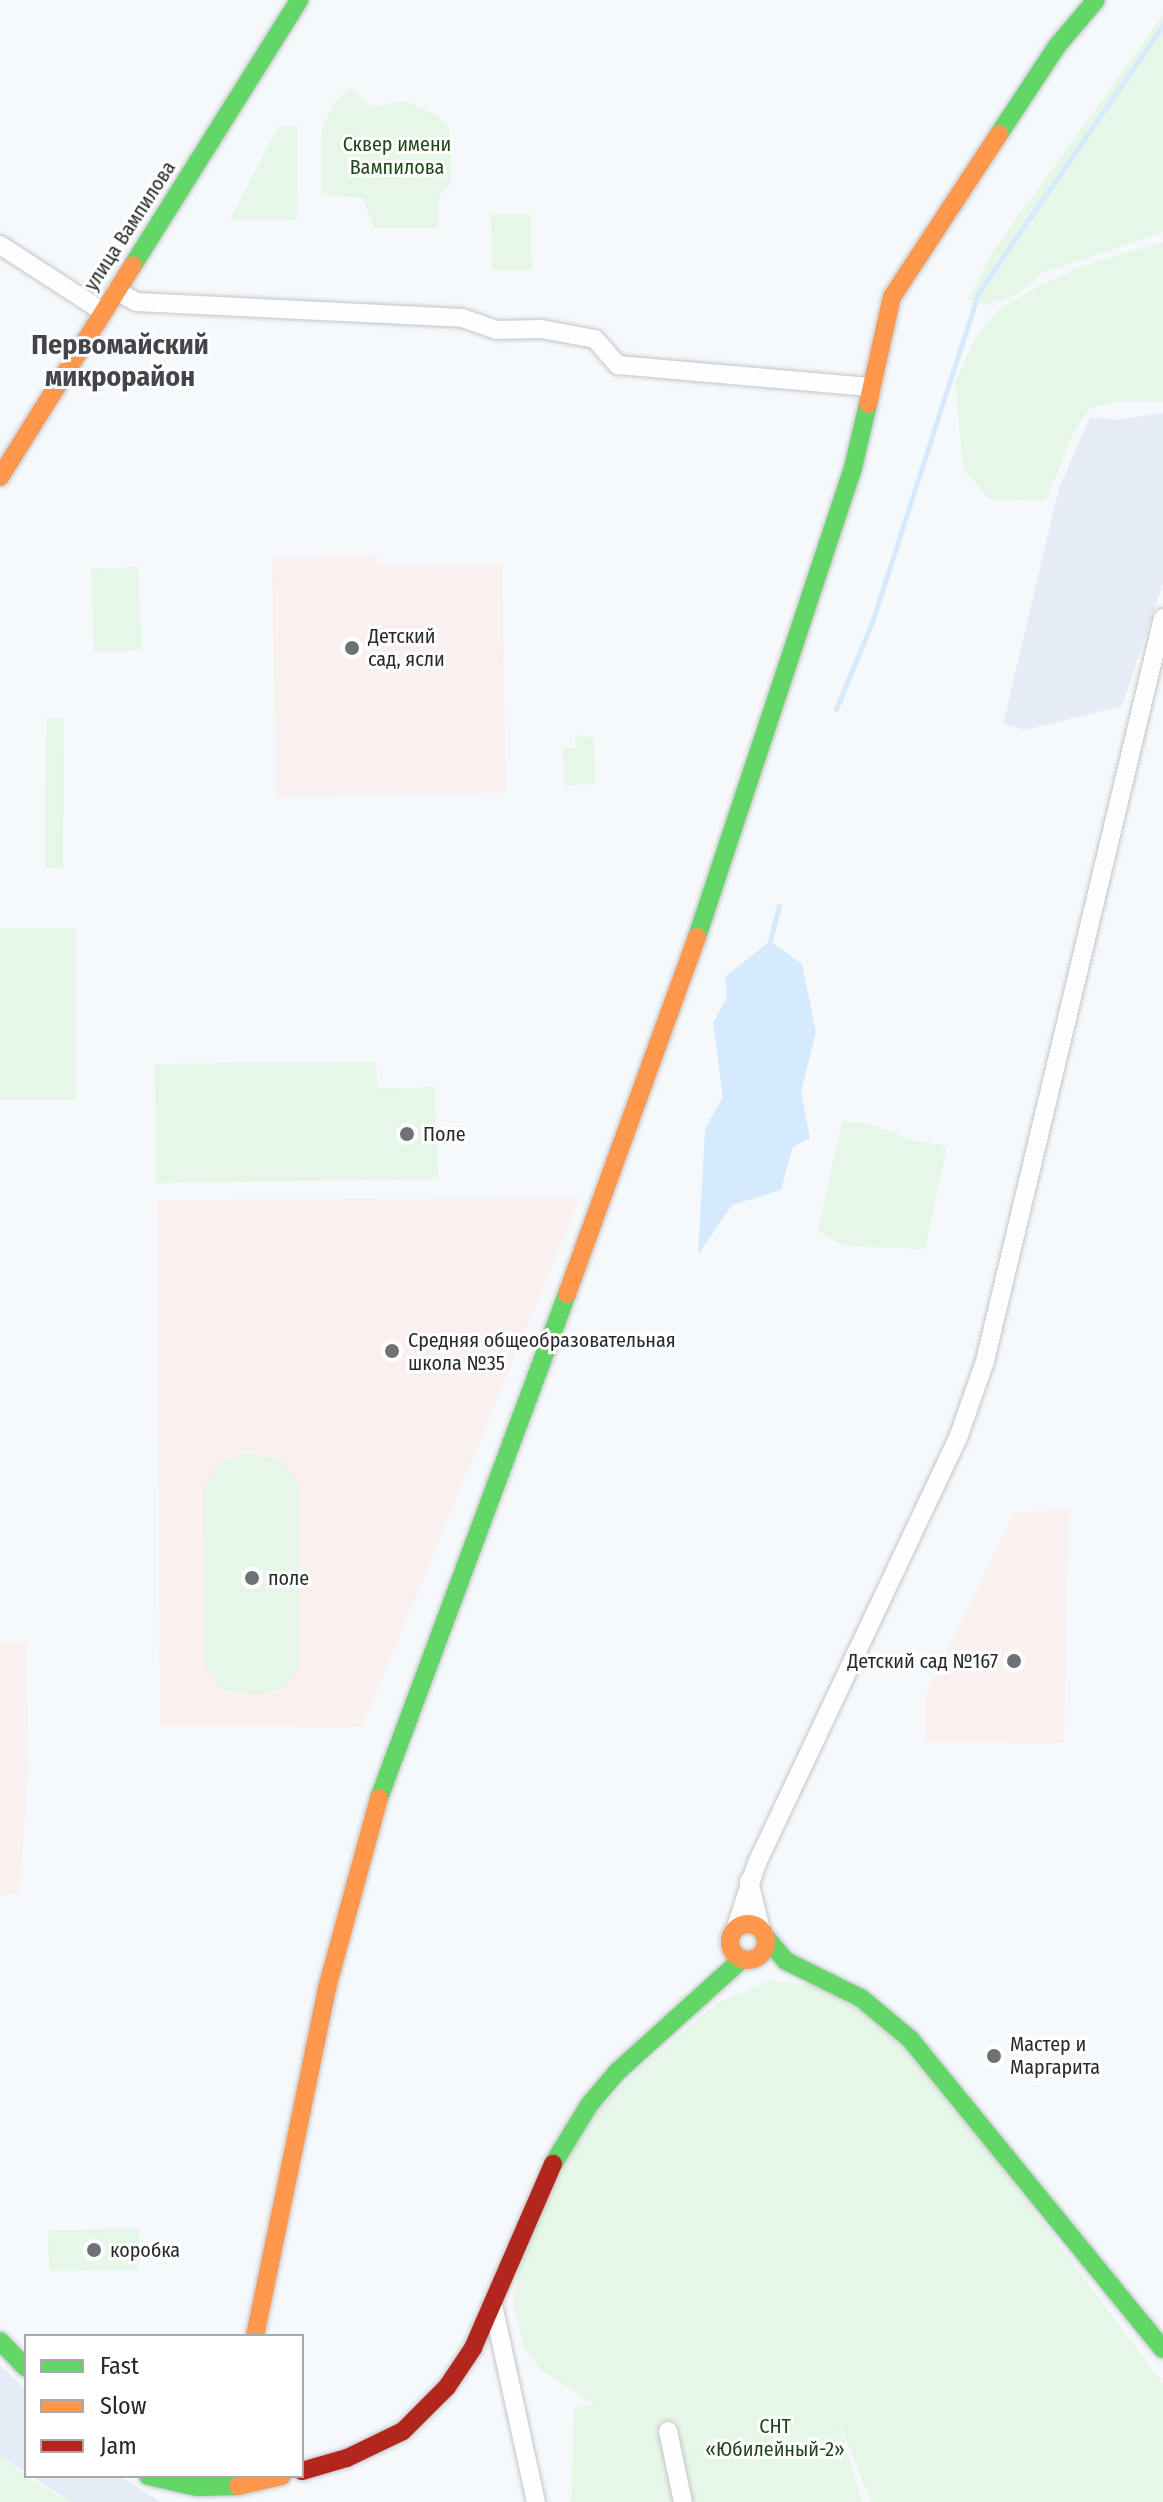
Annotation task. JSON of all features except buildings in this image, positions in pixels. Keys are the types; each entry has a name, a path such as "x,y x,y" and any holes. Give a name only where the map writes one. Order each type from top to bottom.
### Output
{"street":[{"name":"улица Вампилова","path":"0,477 299,0"},
{"path":"255,2334 327,1988 364,1839 671,1016 853,468 892,297 1057,46 1096,0"},
{"path":"0,245 102,311"},
{"path":"116,291 137,302 462,318 496,330 541,329 595,339 618,365 872,387"},
{"path":"706,1991 732,1936 749,1881 959,1435 985,1361 1163,618"},
{"path":"304,2470 347,2458 403,2431 447,2387 473,2348 557,2156 589,2105 617,2072 706,1991 748,1959 763,1952 763,1932 749,1881"},
{"path":"732,1936 745,1925 763,1932 786,1961"},
{"path":"732,1936 748,1959"},
{"path":"748,1959 786,1961 861,1998 910,2039 1163,2349"},
{"path":"493,2305 536,2502"},
{"path":"0,2341 24,2366"},
{"path":"668,2431 683,2502"},
{"path":"153,2478 170,2485 215,2494 239,2481 265,2478"}],"shaded area":[{"path":"1163,413 1163,583 1122,706 1025,730 1003,724 1059,488 1090,417 1114,420"},
{"path":"377,556 378,566 502,564 506,793 276,797 272,558"},
{"path":"580,1198 362,1727 160,1726 157,1200"},
{"path":"1069,1509 1064,1743 925,1742 925,1696 1014,1513"},
{"path":"0,1642 27,1642 28,1779 19,1893 0,1897"},
{"path":"0,2365 24,2388 24,2472 0,2456"},
{"path":"34,2478 123,2478 161,2502 71,2502"}],"green space":[{"path":"1163,15 1163,232 1041,273 1020,293 986,305 968,300 991,254"},
{"name":"Сквер имени Вампилова","path":"352,88 371,107 404,101 438,116 450,130 451,183 439,195 438,228 374,228 363,198 322,195 322,130 335,101"},
{"path":"278,127 298,127 297,220 230,219"},
{"path":"491,214 531,214 532,270 492,270"},
{"path":"1163,242 1163,401 1121,401 1090,408 1071,437 1046,500 989,499 963,468 955,382 975,339 998,310 1035,288 1086,265"},
{"path":"138,567 142,650 94,652 91,569"},
{"path":"46,719 64,719 63,868 45,868"},
{"path":"575,735 594,738 595,784 564,785 563,748 576,748"},
{"path":"0,928 76,928 76,1100 0,1100"},
{"path":"376,1062 377,1089 435,1087 438,1179 156,1183 155,1064"},
{"path":"842,1122 866,1123 912,1140 947,1146 925,1249 844,1246 818,1231"},
{"name":"поле","path":"250,1453 283,1461 299,1485 299,1669 282,1689 253,1695 224,1690 205,1668 203,1489 220,1461"},
{"name":"СНТ «Юбилейный-2»","path":"769,1981 815,1985 882,2022 994,2158 1163,2384 1163,2502 872,2502 837,2418 862,2502 571,2502 574,2408 595,2404 541,2370 525,2348 513,2305 525,2233 573,2137 632,2076 716,2004"},
{"name":"коробка","path":"139,2229 139,2270 49,2271 48,2230"},
{"path":"0,2456 24,2474 24,2478 29,2478 71,2502 0,2502"}],"water":[{"path":"770,941 802,964 816,1032 801,1092 810,1138 793,1147 781,1190 732,1205 698,1255 705,1129 723,1097 713,1023 727,997 725,977"}],"waterway":[{"path":"836,709 872,622 978,293 1163,25"},
{"path":"770,941 779,906"}],"traffic: fast":[{"path":"133,265 299,0"},
{"path":"999,134 1057,46 1096,0"},
{"path":"697,937 853,468 868,404"},
{"path":"379,1798 567,1294"},
{"path":"764,1935 786,1961 861,1998 910,2039 1163,2349"},
{"path":"553,2164 589,2105 617,2072 742,1959"},
{"path":"0,2341 24,2366"},
{"path":"157,2478 197,2487 238,2486 239,2478"}],"traffic: slow":[{"path":"868,404 892,297 999,134"},
{"path":"0,477 133,265"},
{"path":"567,1294 697,937"},
{"path":"255,2334 327,1988 379,1798"},
{"path":"748,1924 761,1929 766,1942 761,1955 748,1960 735,1955 730,1942 735,1929 748,1924"},
{"path":"238,2486 273,2478"}],"traffic: jam":[{"path":"304,2470 347,2458 403,2431 447,2387 473,2348 553,2164"}],"place":[{"name":"Детский сад, ясли","path":"352,648"},
{"name":"Поле","path":"407,1134"},
{"name":"Средняя общеобразовательная школа №35","path":"392,1351"},
{"name":"поле","path":"252,1578"},
{"name":"Детский сад №167","path":"1014,1661"},
{"name":"Мастер и Маргарита","path":"994,2056"},
{"name":"коробка","path":"94,2250"}],"district":[{"name":"Первомайский микрорайон","path":"120,361"}]}
